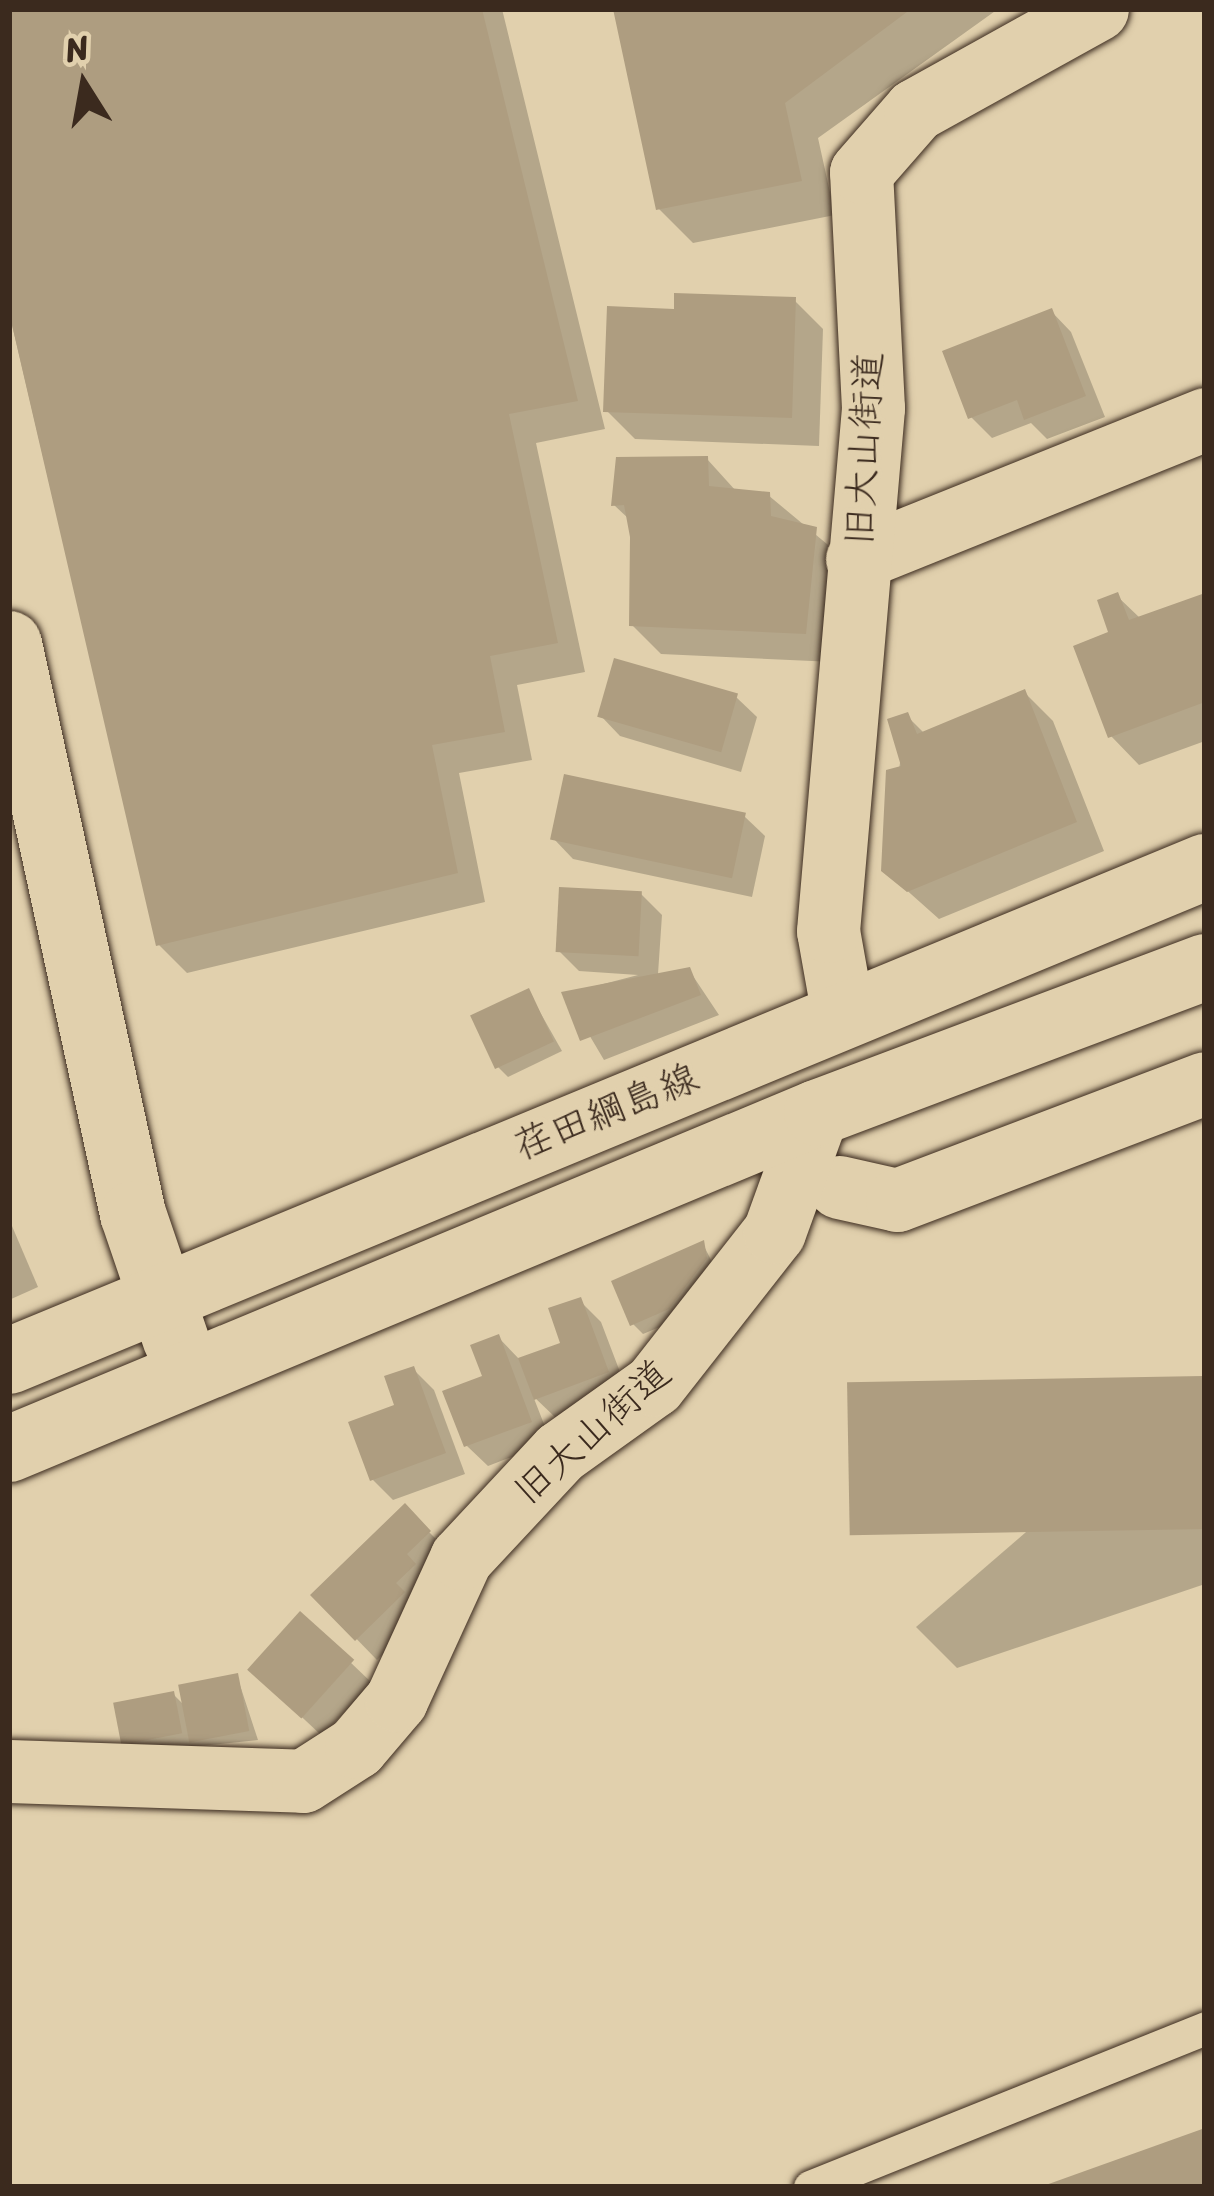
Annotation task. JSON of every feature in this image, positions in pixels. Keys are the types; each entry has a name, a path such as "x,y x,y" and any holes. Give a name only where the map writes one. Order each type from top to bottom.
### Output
{"main road":[{"path":"9,644 24,776 159,1297 190,1377"},
{"name":"荏田綱島線","path":"9,1360 1205,867"},
{"name":"荏田綱島線","path":"9,1449 817,1114 1205,967"}],"street":[{"name":"旧大山街道","path":"843,1015 829,931 873,408 861,172 915,110 1097,9"},
{"path":"857,560 1205,419"},
{"path":"839,1187 897,1200 1205,1082"},
{"name":"旧大山街道","path":"9,1771 303,1780 356,1747 396,1700 461,1558 560,1452 655,1384 774,1232 817,1114"}],"lane":[{"path":"810,2187 1205,2028"}],"building":[{"path":"9,9 482,9 578,401 509,414 558,643 490,656 505,732 432,745 458,873 156,946 9,312"},
{"path":"613,9 911,9 785,103 802,181 656,210"},
{"path":"674,293 796,297 792,418 603,412 607,306 674,309"},
{"path":"1052,308 1086,396 1024,420 1017,400 968,419 942,351"},
{"path":"708,456 709,486 770,492 771,516 817,527 806,634 629,626 630,537 624,505 611,506 616,457"},
{"path":"1118,592 1129,620 1205,593 1205,702 1108,738 1073,646 1108,632 1097,600"},
{"path":"614,658 738,694 721,752 597,717"},
{"path":"1025,689 1077,822 907,892 881,871 886,770 901,766 887,719 908,712 917,734"},
{"path":"564,774 746,813 732,878 550,840"},
{"path":"559,887 642,891 638,956 556,952"},
{"path":"690,967 701,995 580,1041 561,992"},
{"path":"529,988 554,1041 495,1069 470,1015"},
{"path":"704,1240 707,1258 669,1309 630,1326 611,1281"},
{"path":"581,1297 609,1372 534,1400 518,1358 560,1343 548,1308"},
{"path":"499,1334 532,1422 464,1447 442,1391 482,1376 470,1345"},
{"path":"414,1366 446,1453 370,1481 348,1422 394,1405 384,1376"},
{"path":"1203,1376 1205,1529 850,1535 847,1382"},
{"path":"405,1503 431,1531 407,1554 416,1564 396,1583 405,1592 355,1641 310,1595"},
{"path":"300,1611 354,1660 301,1719 247,1670"},
{"path":"238,1673 249,1731 189,1743 178,1685"},
{"path":"174,1691 182,1733 121,1745 113,1703"},
{"path":"1205,2128 1205,2187 1043,2186"}]}
